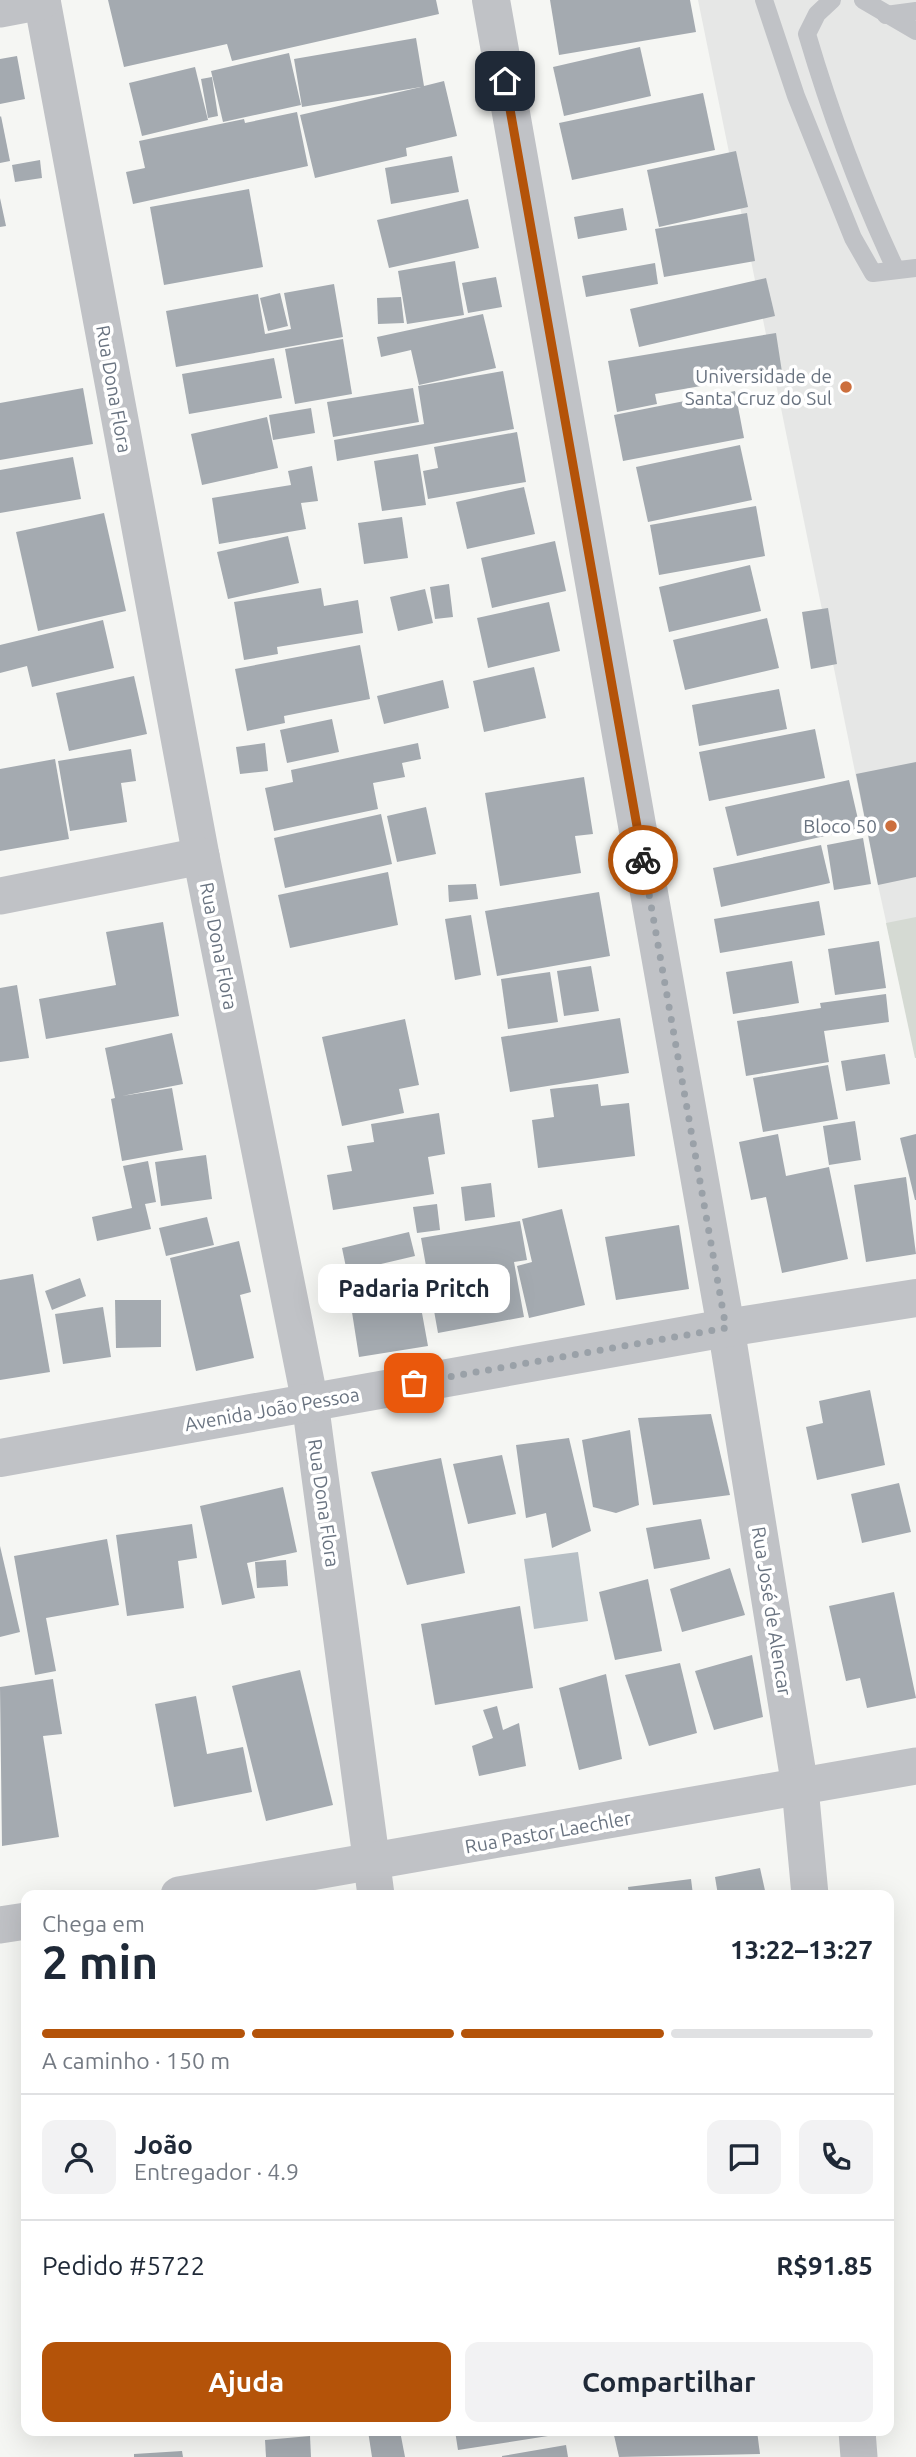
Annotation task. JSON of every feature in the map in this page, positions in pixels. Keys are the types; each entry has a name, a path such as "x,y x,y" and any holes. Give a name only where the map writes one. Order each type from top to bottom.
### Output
{"street":[{"path":"491,0 726,1328"},
{"path":"0,9 42,1"},
{"name":"Rua Dona Flora","path":"42,1 201,856 310,1402 374,1879"},
{"path":"0,896 201,856"},
{"name":"Avenida João Pessoa","path":"0,1458 726,1328 916,1297"},
{"name":"Rua José de Alencar","path":"726,1328 800,1787 810,1890"},
{"name":"Rua Pastor Laechler","path":"240,1890 374,1879 800,1787 916,1766"},
{"path":"0,1925 21,1922"},
{"path":"857,2436 859,2457"}],"lane":[{"path":"764,0 806,122 853,239 873,273 916,268"},
{"path":"832,0 817,14 807,34 822,86 872,219 896,270"},
{"path":"863,0 916,31"},
{"path":"886,15 916,11"}],"shaded area":[{"name":"Universidade de Santa Cruz do Sul","path":"698,0 916,0 916,1058 878,885"},
{"path":"916,917 916,1058 915,1058 886,923"},
{"path":"578,1552 588,1621 534,1629 524,1559"}],"building":[{"path":"108,0 436,0 439,14 232,61 227,44 124,67"},
{"path":"550,0 690,0 696,32 559,55"},
{"path":"416,38 424,86 444,81 457,136 406,148 407,156 315,178 300,115 421,87 302,107 294,59"},
{"path":"640,47 651,96 564,116 553,67"},
{"path":"289,53 301,105 223,122 211,71"},
{"path":"17,56 25,99 0,104 0,59"},
{"path":"195,67 208,120 142,136 129,83"},
{"path":"212,77 218,116 208,118 201,79"},
{"path":"703,93 715,150 572,180 559,123"},
{"path":"297,112 308,166 133,204 126,172 145,168 139,141 244,119 245,123"},
{"path":"0,117 10,161 0,163"},
{"path":"736,151 748,207 659,227 647,170"},
{"path":"452,156 459,192 391,204 385,168"},
{"path":"40,160 42,178 15,182 12,165"},
{"path":"249,189 263,267 164,285 150,207"},
{"path":"0,198 6,226 0,227"},
{"path":"468,199 479,248 389,268 377,220"},
{"path":"623,208 627,230 578,239 574,217"},
{"path":"747,213 755,261 664,277 655,229"},
{"path":"455,261 464,315 407,324 398,271"},
{"path":"655,263 658,284 586,297 582,276"},
{"path":"496,277 502,307 468,313 462,283"},
{"path":"766,278 775,316 639,347 630,309"},
{"path":"334,284 343,337 176,367 166,311 258,294 265,334 291,329 284,293"},
{"path":"280,293 288,326 268,331 260,298"},
{"path":"401,297 404,323 378,324 377,298"},
{"path":"483,314 496,368 419,385 411,350 381,357 377,337"},
{"path":"776,333 782,372 655,394 657,404 617,412 608,361"},
{"path":"343,339 352,394 295,404 285,349"},
{"path":"274,358 282,398 189,414 182,374"},
{"path":"503,371 514,429 337,461 334,440 424,424 418,386"},
{"path":"83,388 93,444 0,460 0,403"},
{"path":"413,388 419,422 333,437 327,402"},
{"path":"735,391 744,438 623,461 614,415"},
{"path":"311,408 315,433 273,440 269,415"},
{"path":"267,417 278,468 202,485 191,434"},
{"path":"517,432 526,482 428,499 423,471 438,468 434,447"},
{"path":"740,445 752,500 648,522 636,467"},
{"path":"418,454 426,505 382,511 374,461"},
{"path":"73,457 81,499 0,513 0,470"},
{"path":"312,466 318,501 301,503 306,529 219,544 212,498 291,485 288,471"},
{"path":"524,487 535,534 467,549 456,502"},
{"path":"756,506 765,556 659,575 650,525"},
{"path":"104,513 126,611 38,631 16,532"},
{"path":"402,517 408,558 364,564 358,523"},
{"path":"288,536 299,583 228,599 217,552"},
{"path":"555,541 566,591 492,608 481,558"},
{"path":"750,565 761,611 669,632 659,587"},
{"path":"449,584 453,617 435,619 430,587"},
{"path":"321,588 324,606 358,600 363,633 277,647 278,654 244,660 234,602"},
{"path":"425,589 433,623 398,631 390,597"},
{"path":"549,602 560,651 488,668 477,618"},
{"path":"828,608 837,664 811,669 802,612"},
{"path":"767,618 779,668 685,690 673,640"},
{"path":"103,620 114,668 32,687 27,666 0,673 0,645"},
{"path":"360,645 370,699 284,716 285,723 247,731 235,669"},
{"path":"534,667 546,718 484,732 473,681"},
{"path":"134,676 147,734 69,751 56,693"},
{"path":"443,680 449,708 384,724 377,696"},
{"path":"779,689 787,729 699,746 692,705"},
{"path":"332,719 339,752 287,763 280,730"},
{"path":"815,729 825,778 709,801 699,752"},
{"path":"265,743 268,771 240,774 236,747"},
{"path":"418,743 421,759 402,763 405,777 373,783 378,809 274,831 265,788 293,782 291,770"},
{"path":"131,749 136,781 121,783 127,822 70,831 58,761"},
{"path":"55,759 69,839 0,851 0,769"},
{"name":"Bloco 50","path":"916,762 916,877 878,885 856,774"},
{"path":"584,777 593,834 575,836 581,873 500,886 485,793"},
{"path":"849,780 860,828 737,856 725,807"},
{"path":"426,807 436,854 397,862 387,816"},
{"path":"381,814 392,864 285,888 274,838"},
{"path":"863,838 871,884 834,890 827,845"},
{"path":"821,845 830,883 721,907 713,868"},
{"path":"388,872 398,925 290,948 278,895"},
{"path":"476,884 478,899 449,902 448,885"},
{"path":"599,892 610,956 497,976 485,911"},
{"path":"819,901 825,935 720,953 714,919"},
{"path":"471,915 481,975 455,980 445,919"},
{"path":"163,922 179,1016 46,1039 39,999 116,985 106,932"},
{"path":"879,941 886,988 835,995 828,949"},
{"path":"792,961 799,1003 733,1014 726,972"},
{"path":"591,966 599,1011 564,1016 557,971"},
{"path":"550,972 558,1022 508,1029 501,979"},
{"path":"17,985 29,1058 0,1062 0,988"},
{"path":"886,994 889,1022 824,1031 829,1062 746,1076 737,1021 821,1008 820,1003"},
{"path":"620,1018 629,1073 510,1092 501,1037"},
{"path":"405,1019 419,1085 399,1089 404,1113 342,1126 322,1037"},
{"path":"172,1033 183,1084 122,1096 172,1088 183,1150 122,1161 111,1099 115,1098 105,1048"},
{"path":"885,1054 890,1084 846,1091 841,1061"},
{"path":"828,1065 838,1119 763,1132 753,1078"},
{"path":"598,1084 601,1106 629,1103 635,1156 538,1168 532,1120 554,1117 550,1089"},
{"path":"439,1113 445,1154 428,1157 434,1194 333,1210 327,1175 352,1171 347,1146 374,1142 371,1124"},
{"path":"855,1121 861,1160 829,1165 823,1126"},
{"path":"778,1134 786,1176 829,1167 848,1259 782,1273 766,1197 751,1200 739,1142"},
{"path":"916,1134 916,1200 915,1200 900,1138"},
{"path":"206,1155 212,1199 161,1206 155,1162"},
{"path":"148,1161 156,1202 145,1204 151,1229 97,1241 92,1217 132,1208 123,1166"},
{"path":"906,1177 916,1254 866,1262 854,1185"},
{"path":"491,1183 495,1217 465,1221 461,1187"},
{"path":"437,1204 440,1230 417,1233 413,1207"},
{"path":"562,1209 585,1305 529,1318 517,1266 532,1262 522,1219"},
{"path":"207,1217 214,1245 166,1256 159,1228"},
{"path":"520,1221 527,1260 514,1262 524,1317 438,1333 421,1238"},
{"path":"679,1225 689,1289 616,1300 605,1237"},
{"path":"409,1232 415,1256 347,1272 342,1248"},
{"path":"239,1241 251,1292 240,1295 254,1358 196,1371 170,1258"},
{"path":"33,1274 50,1372 0,1380 0,1280"},
{"path":"80,1278 86,1296 52,1310 45,1291"},
{"path":"385,1287 389,1307 420,1302 428,1346 359,1357 349,1293"},
{"path":"115,1300 161,1300 161,1347 116,1348"},
{"path":"103,1307 111,1357 63,1364 55,1314"},
{"path":"870,1390 885,1465 817,1480 806,1427 823,1423 819,1401"},
{"path":"711,1414 730,1495 653,1505 638,1418"},
{"path":"630,1430 639,1505 616,1513 593,1507 582,1440"},
{"path":"569,1438 591,1531 552,1548 546,1513 526,1518 516,1445"},
{"path":"502,1455 516,1514 468,1524 453,1464"},
{"path":"441,1458 465,1573 407,1585 371,1472"},
{"path":"899,1483 911,1532 862,1543 851,1494"},
{"path":"283,1487 297,1552 247,1563 255,1598 222,1605 200,1506"},
{"path":"701,1519 710,1559 654,1569 646,1528"},
{"path":"192,1524 197,1558 178,1561 184,1608 127,1616 116,1535"},
{"path":"107,1539 119,1605 46,1618 56,1671 35,1675 14,1556"},
{"path":"0,1546 20,1632 0,1637"},
{"path":"286,1560 288,1586 257,1588 255,1562"},
{"path":"730,1568 745,1615 682,1632 670,1589"},
{"path":"648,1579 662,1651 615,1660 599,1592"},
{"path":"894,1592 916,1698 867,1708 860,1678 846,1681 829,1606"},
{"path":"520,1606 533,1688 435,1705 421,1624"},
{"path":"752,1655 763,1717 714,1730 695,1671"},
{"path":"680,1663 697,1733 649,1746 625,1675"},
{"path":"300,1670 333,1805 266,1821 232,1686"},
{"path":"606,1674 622,1759 579,1770 559,1688"},
{"path":"53,1679 62,1734 43,1736 59,1837 2,1846 0,1687"},
{"path":"196,1696 207,1754 243,1747 252,1792 174,1807 155,1704"},
{"path":"497,1706 503,1730 519,1723 526,1766 479,1776 472,1746 493,1738 483,1710"},
{"path":"760,1868 765,1890 717,1890 715,1877"},
{"path":"691,1879 692,1890 628,1890 628,1887"},
{"path":"310,2436 311,2457 266,2457 265,2440"},
{"path":"369,2436 401,2436 405,2457 372,2457"},
{"path":"456,2436 548,2436 458,2450"},
{"path":"614,2436 758,2436 760,2454 619,2457"},
{"path":"566,2445 568,2457 502,2457 502,2456"},
{"path":"182,2451 183,2457 134,2457 134,2454"}],"way so far":[{"path":"414,1383 726,1328 643,860"}],"place":[{"name":"Universidade de Santa Cruz do Sul","path":"846,387"},
{"name":"Bloco 50","path":"891,826"},
{"name":"Padaria Pritch","path":"414,1383"}],"route":[{"path":"505,81 643,860"}]}
